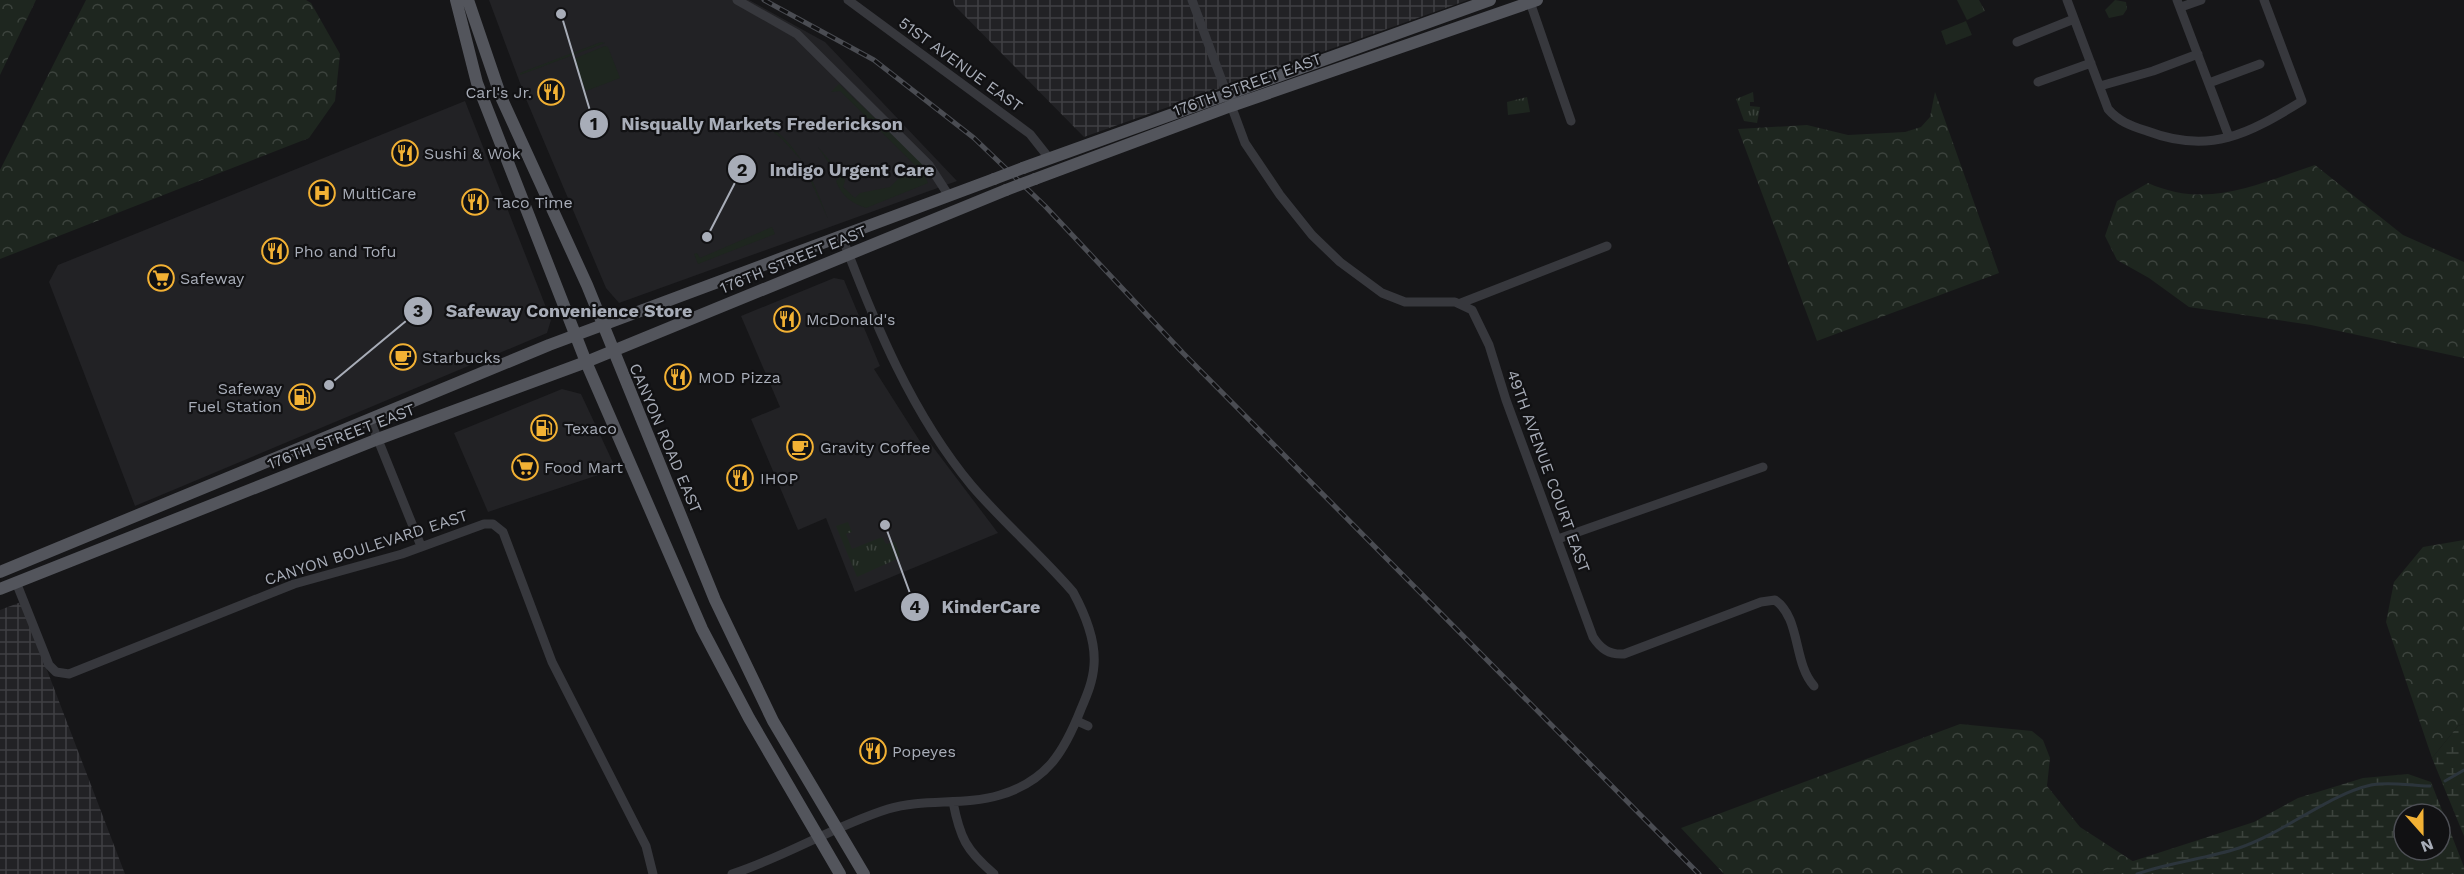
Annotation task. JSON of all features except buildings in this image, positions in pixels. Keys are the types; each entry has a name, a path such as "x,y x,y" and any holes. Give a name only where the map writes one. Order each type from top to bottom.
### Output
{"main road":[{"path":"456,0 477,82 586,362 702,629 817,837 840,874"},
{"name":"CANYON ROAD EAST","path":"468,0 501,97 587,285 715,600 773,721 864,874"},
{"name":"176TH STREET EAST","path":"0,589 378,439 586,362 1228,100 1490,0"},
{"name":"176TH STREET EAST","path":"0,572 576,335 994,178 1534,1"},
{"path":"0,579 10,575 20,564"}],"street":[{"path":"737,0 796,34 808,45 929,165 948,196"},
{"name":"51ST AVENUE EAST","path":"848,0 1030,134 1050,159"},
{"path":"1192,0 1245,143 1280,195 1312,235 1368,285 1398,300 1461,303 1607,246"},
{"path":"2067,0 2108,109 2124,123 2169,140 2201,143 2229,137 2272,119 2302,101 2264,0"},
{"path":"2201,0 2179,4 2229,137"},
{"path":"1534,1 1571,121"},
{"path":"2017,42 2074,19"},
{"path":"2100,86 2153,71 2198,54"},
{"path":"2038,82 2091,63"},
{"path":"2209,83 2260,64"},
{"path":"732,874 837,828 904,804 984,799 1023,787 1042,773 1060,755 1091,684 1094,664 1093,644 1082,609 1073,592 973,487 929,425 874,317 842,237"},
{"name":"49TH AVENUE COURT EAST","path":"1461,303 1472,310 1489,345 1593,637 1607,651 1619,655 1761,602 1778,602 1787,614 1807,676 1814,686"},
{"path":"370,420 421,546"},
{"path":"1558,539 1763,467"},
{"name":"CANYON BOULEVARD EAST","path":"16,582 49,665 56,672 74,673 294,584 402,554 484,524 493,524 503,532 552,662 646,846 653,874"},
{"path":"1077,720 1088,726"},
{"path":"952,802 965,846 994,874"}],"shaded area":[{"path":"489,0 749,0 825,42 957,181 619,303 606,288 526,99"},
{"path":"953,0 1468,0 1084,137 954,5"},
{"path":"465,101 551,320 547,333 135,506 49,282 58,265"},
{"path":"834,278 844,280 880,366 874,369 923,446 930,443 998,533 855,592 826,518 798,530 751,419 780,407 741,316"},
{"path":"562,389 581,394 616,469 488,512 454,433"},
{"path":"21,602 125,874 0,874 0,610"}],"green space":[{"path":"0,0 36,0 0,75"},
{"path":"86,0 306,0 311,3 340,54 335,101 309,138 0,259 0,170"},
{"path":"1957,0 1979,0 1985,11 1967,20"},
{"path":"2115,0 2126,2 2127,9 2123,15 2109,18 2105,10"},
{"path":"1966,21 1972,35 1946,45 1941,31"},
{"path":"601,42 605,43 520,75 520,73"},
{"path":"605,46 608,47 620,78 586,91 573,59"},
{"path":"839,84 923,164 921,168 928,183 866,208 851,201 844,194 836,181 839,178 818,147 843,176 845,181 843,187 855,198 860,193 890,187 904,173 911,178 920,170 840,91 831,92"},
{"path":"1753,92 1754,102 1750,102 1750,106 1760,107 1757,123 1744,121 1736,99"},
{"path":"1935,92 1999,273 1817,341 1738,129 1807,125 1848,135 1905,132 1921,127 1930,117"},
{"path":"1527,97 1530,112 1508,115 1507,102"},
{"path":"756,118 783,137 802,161 828,219 801,160 782,139"},
{"path":"2315,165 2403,235 2464,262 2464,358 2311,325 2189,307 2149,278 2117,260 2105,236 2117,201 2148,183 2170,191 2212,194 2253,186"},
{"path":"772,227 775,234 698,264 694,254 697,253 700,258"},
{"path":"848,522 852,532 846,534 852,549 882,537 886,544 895,542 900,555 897,559 857,577 836,526"},
{"path":"2464,540 2464,724 2458,726 2432,758 2386,622 2394,582 2423,547"},
{"path":"1960,724 2032,731 2043,740 2050,758 2047,786 2080,827 2134,862 2093,874 1724,874 1681,828"},
{"path":"2464,724 2464,836 2452,802 2432,758 2458,726"},
{"path":"2408,774 2431,782 2439,802 2392,802 2392,862 2452,862 2452,836 2464,867 2464,874 2093,874 2254,822 2298,798 2363,778"}],"waterway":[{"path":"2445,781 2464,770"},
{"path":"2137,874 2239,848 2338,797 2371,785 2430,786"}],"railway":[{"path":"764,0 874,60 974,138 1045,206 1183,353 1699,874"}],"place":[{"name":"Nisqually Markets Frederickson","path":"561,14"},
{"name":"Carl's Jr.","path":"551,92"},
{"name":"Sushi & Wok","path":"405,153"},
{"name":"MultiCare","path":"322,193"},
{"name":"Taco Time","path":"475,202"},
{"name":"Indigo Urgent Care","path":"707,237"},
{"name":"Pho and Tofu","path":"275,251"},
{"name":"Safeway","path":"161,278"},
{"name":"McDonald's","path":"787,319"},
{"name":"Starbucks","path":"403,357"},
{"name":"MOD Pizza","path":"678,377"},
{"name":"Safeway Convenience Store","path":"329,385"},
{"name":"Safeway Fuel Station","path":"302,397"},
{"name":"Texaco","path":"544,428"},
{"name":"Gravity Coffee","path":"800,447"},
{"name":"Food Mart","path":"525,467"},
{"name":"IHOP","path":"740,478"},
{"name":"KinderCare","path":"885,525"},
{"name":"Popeyes","path":"873,751"}]}
